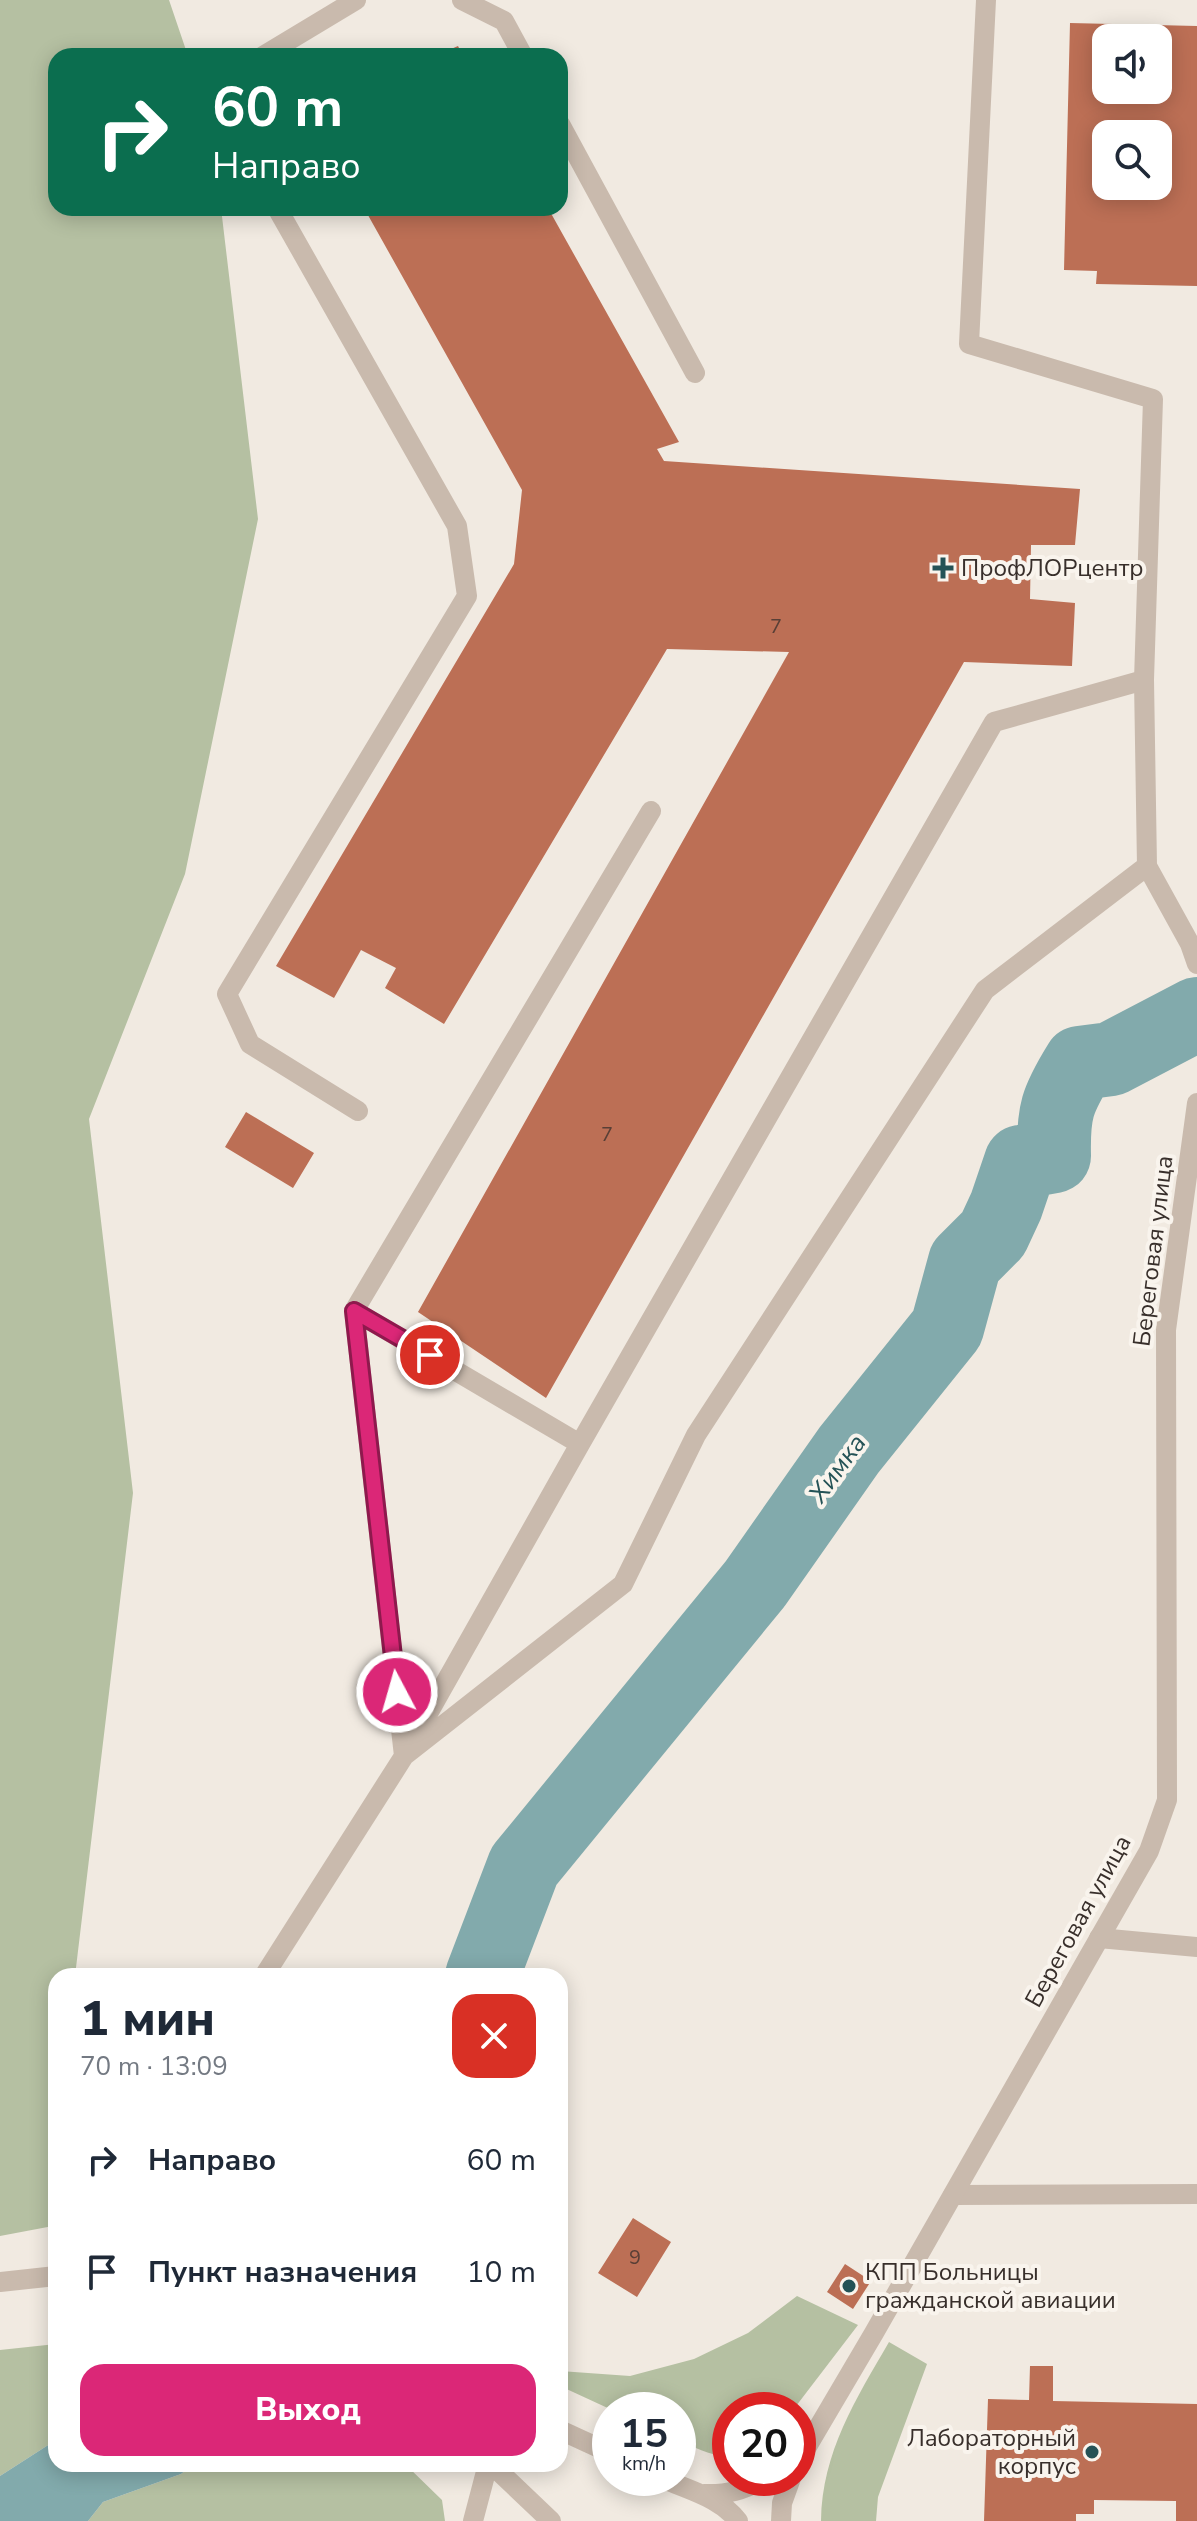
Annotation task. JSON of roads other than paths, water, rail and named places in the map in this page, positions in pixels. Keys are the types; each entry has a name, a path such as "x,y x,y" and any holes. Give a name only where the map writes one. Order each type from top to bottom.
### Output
{"street":[{"path":"276,48 356,0"},
{"path":"462,0 504,21 519,48"},
{"path":"986,0 969,344 1153,399 1144,680 1147,866 1190,944 1197,964"},
{"path":"568,139 695,373"},
{"path":"282,216 457,526 467,596 227,994 250,1044 358,1111"},
{"path":"269,1968 404,1756 994,722 1144,680"},
{"path":"404,1756 354,1311 651,811"},
{"path":"404,1756 623,1584 696,1435 985,990 1147,866"},
{"name":"Береговая улица","path":"816,2429 1149,1851 1167,1800 1166,1330 1197,1103"},
{"path":"354,1311 580,1444"},
{"path":"1099,1938 1197,1947"},
{"path":"953,2195 1197,2194"},
{"path":"0,2282 48,2277"},
{"path":"568,2434 592,2445"},
{"path":"473,2521 488,2472"},
{"path":"499,2472 551,2521"},
{"path":"696,2491 731,2511 738,2521"},
{"path":"700,2493 712,2494"},
{"path":"781,2521 785,2496"}],"water":[{"path":"48,2445 48,2472 184,2472 103,2502 88,2521 0,2521 0,2476"}],"waterway":[{"name":"Химка","path":"485,1968 524,1866 755,1584 849,1450 947,1328 965,1262 993,1234 1021,1162 1054,1156 1058,1107 1080,1063 1111,1059 1197,1014"}],"place":[{"name":"ПрофЛОРцентр","path":"943,568"},
{"name":"КПП Больницы гражданской авиации","path":"849,2286"},
{"name":"Лабораторный корпус","path":"1092,2452"}]}
